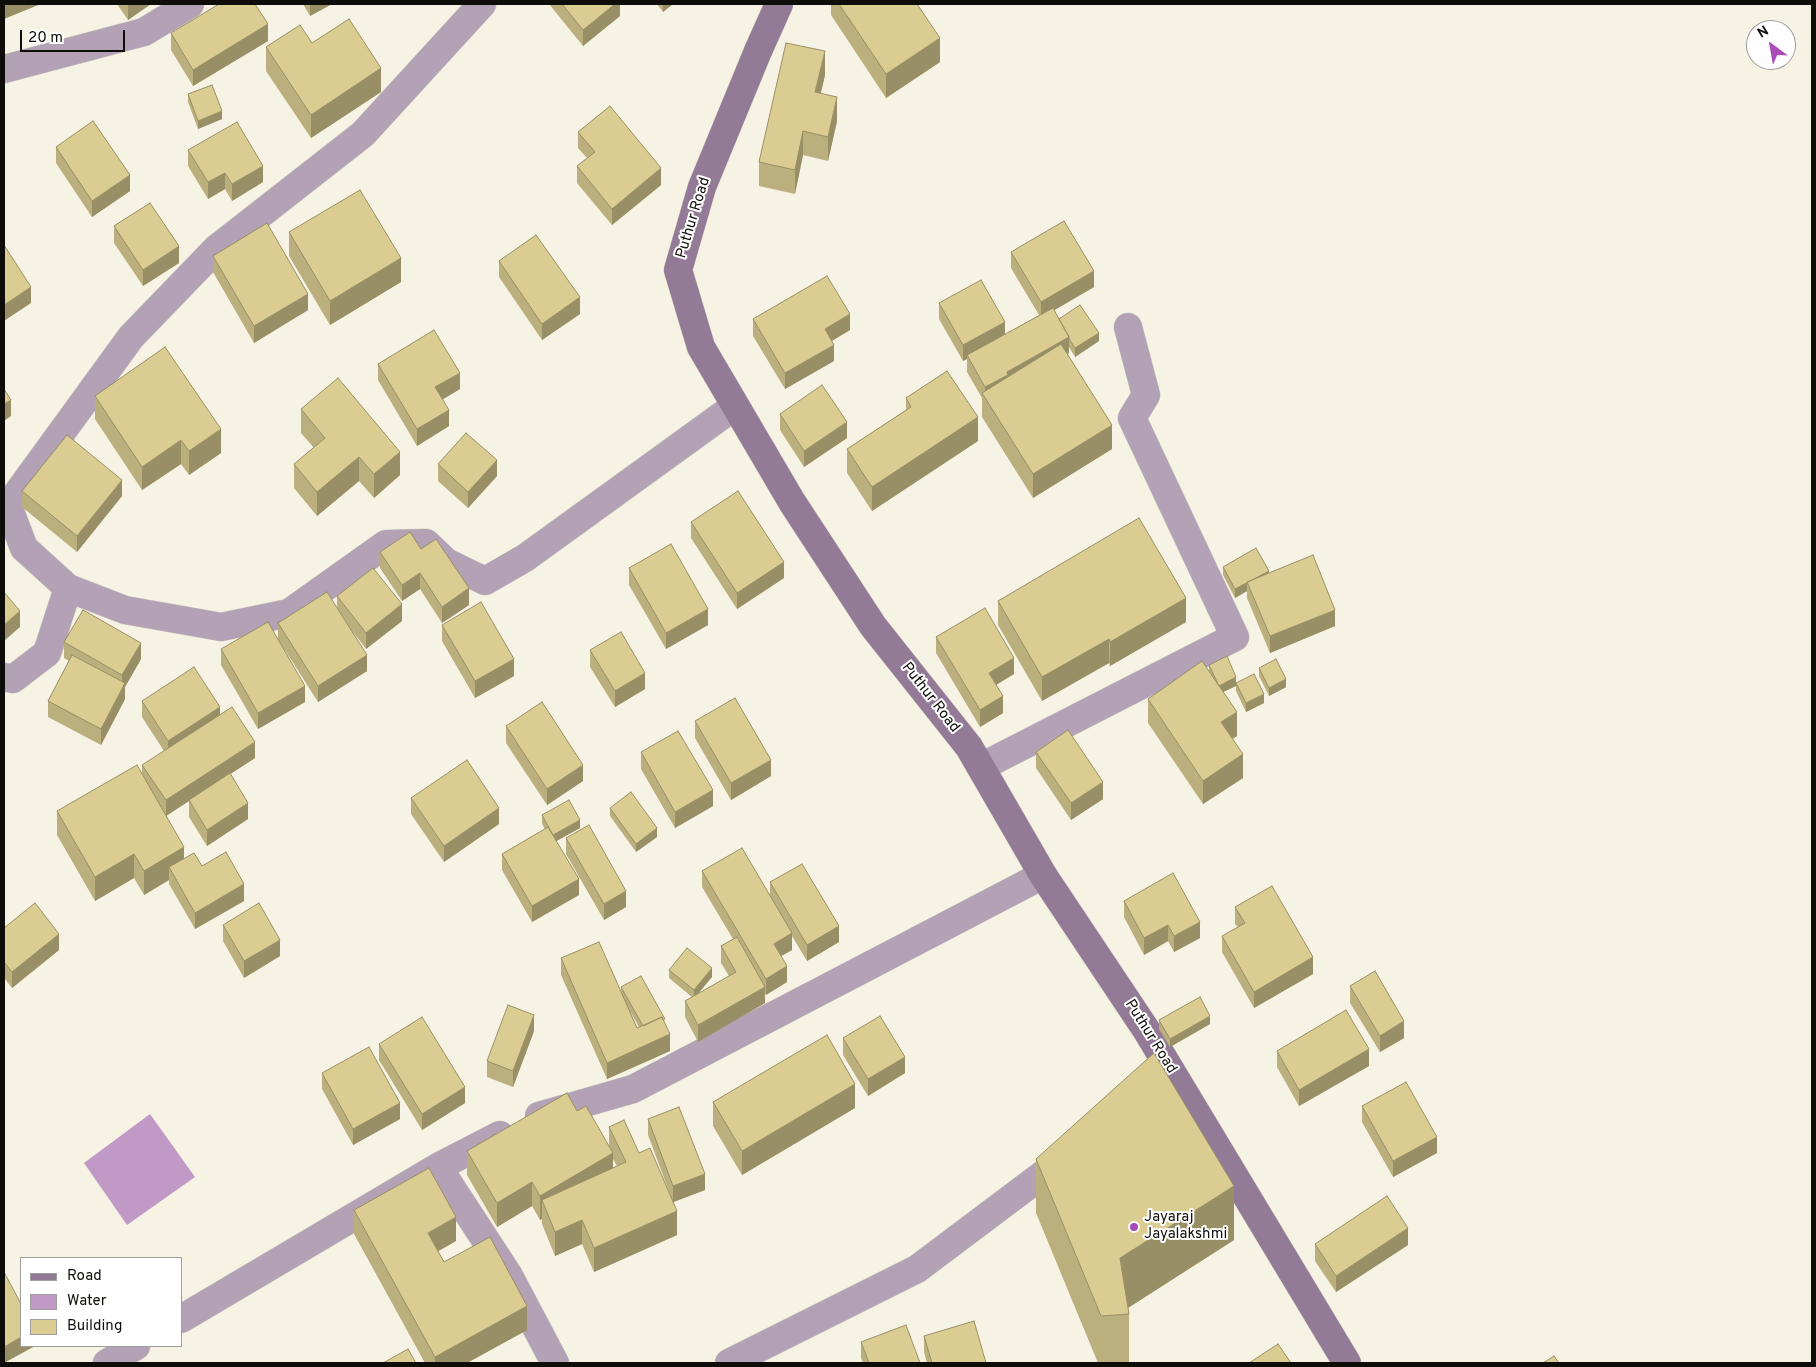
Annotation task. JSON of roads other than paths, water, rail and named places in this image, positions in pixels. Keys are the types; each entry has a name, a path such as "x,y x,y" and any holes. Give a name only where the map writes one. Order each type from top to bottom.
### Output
{"street":[{"path":"4,69 144,32 190,4"},
{"path":"482,4 362,134 216,249 131,337 6,505 24,548 68,588 126,610 221,627 289,613 386,544 426,542 446,562 485,581 525,558 735,406"},
{"name":"Puthur Road","path":"779,4 702,187 678,270 701,347 792,502 873,626 969,747 1043,875 1148,1031 1347,1363"},
{"path":"981,767 1235,637 1132,418 1146,395 1128,327"},
{"path":"4,677 12,679 47,653 68,588"},
{"path":"182,1318 438,1167 529,1119 633,1089 1043,875"},
{"path":"1151,1093 1174,1076"},
{"path":"729,1363 916,1269 1088,1140"},
{"path":"438,1167 509,1276 555,1363"},
{"path":"107,1363 134,1347"}],"water":[{"path":"150,1114 195,1177 127,1225 84,1163"}],"place":[{"name":"Jayaraj Jayalakshmi","path":"1134,1227"}]}
